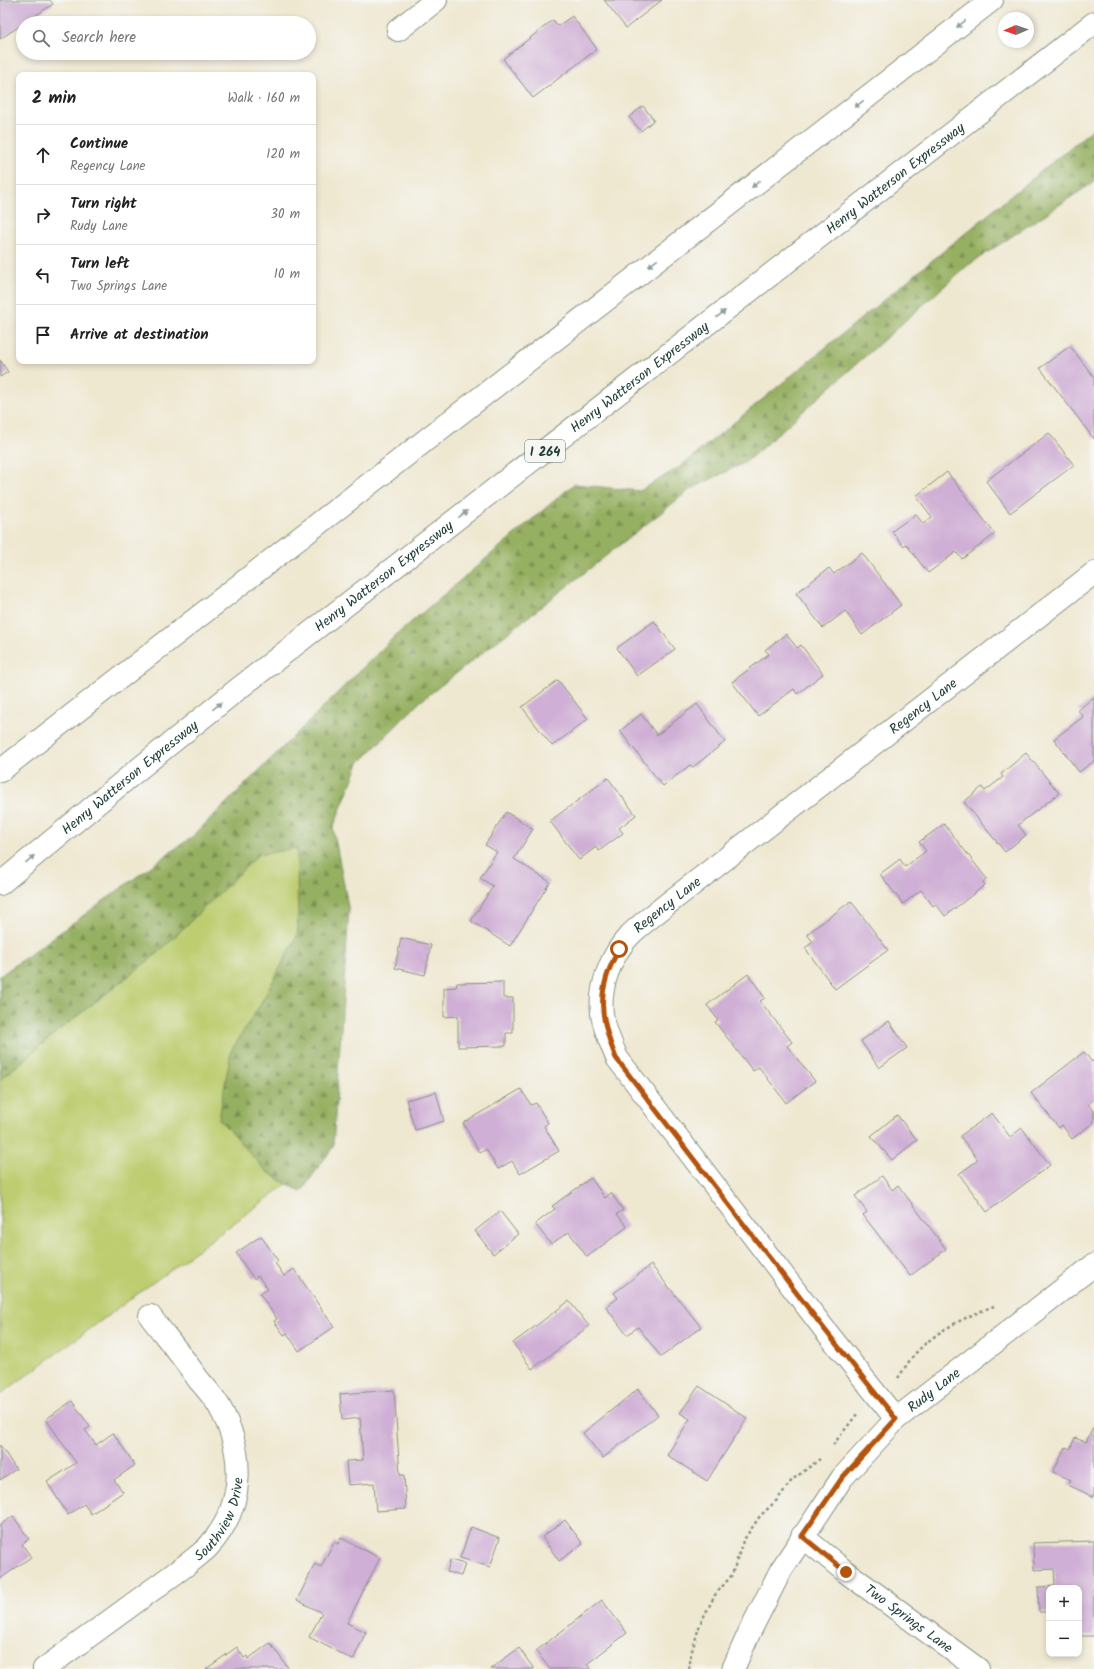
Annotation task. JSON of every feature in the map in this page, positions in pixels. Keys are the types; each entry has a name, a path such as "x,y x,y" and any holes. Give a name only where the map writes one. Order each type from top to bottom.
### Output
{"main road":[{"path":"398,30 436,0"},
{"path":"0,771 992,0"},
{"name":"Henry Watterson Expressway","path":"0,884 238,689 1094,23"},
{"name":"Regency Lane","path":"896,1419 825,1330 616,1058 606,1033 602,1013 603,987 611,963 619,949 630,935 666,905 1094,573"},
{"name":"Rudy Lane","path":"733,1669 750,1630 781,1570 802,1536 842,1478 896,1419 1094,1265"},
{"name":"Southview Drive","path":"44,1669 190,1563 208,1547 226,1522 233,1505 237,1489 238,1471 232,1435 218,1405 150,1316"},
{"name":"Two Springs Lane","path":"802,1536 846,1572 978,1669"}],"green space":[{"path":"1094,128 1094,182 967,266 746,462 691,489 421,701 359,763 333,828 349,911 333,1147 301,1192 266,1171 219,1119 231,1051 262,1002 298,934 297,848 258,855 158,953 54,1034 0,1080 0,976 193,836 396,635 574,484 640,491 681,466"},
{"path":"297,847 298,934 262,1002 231,1051 266,1171 287,1184 0,1395 0,1080 54,1034 158,953 258,854"}],"building":[{"path":"0,0 50,0 53,4 35,16 16,16 16,28 0,39"},
{"path":"604,0 662,0 626,28"},
{"path":"572,16 597,49 533,98 503,59 553,20 558,26"},
{"path":"643,106 654,120 641,131 629,117"},
{"path":"1070,346 1094,377 1094,439 1040,368"},
{"path":"0,360 8,372 0,377"},
{"path":"1049,433 1074,465 1010,513 986,481"},
{"path":"947,472 995,534 962,559 956,552 928,573 906,544 903,546 892,531 916,514 923,524 932,517 916,496"},
{"path":"862,553 901,605 862,635 845,611 823,628 796,593 829,568 834,574"},
{"path":"654,621 675,649 637,676 617,648"},
{"path":"786,634 797,648 801,645 823,674 797,694 794,689 758,716 732,682 769,654 765,650"},
{"path":"558,680 588,719 552,746 522,707"},
{"path":"1094,697 1094,761 1079,772 1054,739 1083,717 1078,710"},
{"path":"697,704 725,742 693,767 690,765 663,786 620,731 641,714 657,735"},
{"path":"1026,753 1059,793 1018,825 1026,835 1005,852 964,802 982,787 985,791 1003,777 1001,774"},
{"path":"608,778 636,815 619,828 623,833 599,851 596,847 579,860 550,821"},
{"path":"506,812 533,829 514,859 550,882 510,946 471,921 493,886 480,878 497,852 485,845"},
{"path":"944,824 987,879 983,882 985,885 945,916 936,904 933,906 921,890 903,904 880,874 900,859 905,867 926,851 919,842"},
{"path":"851,901 888,950 835,989 805,948 813,942 807,934"},
{"path":"401,938 431,945 425,975 395,968"},
{"path":"748,974 765,998 760,1001 792,1042 787,1046 815,1081 786,1103 759,1067 753,1071 715,1022 718,1020 707,1005"},
{"path":"503,982 503,998 513,998 513,1033 506,1033 506,1046 458,1047 458,1016 444,1017 444,988 456,987 457,983"},
{"path":"889,1021 907,1048 879,1068 861,1041"},
{"path":"1084,1052 1092,1062 1094,1060 1094,1099 1088,1104 1094,1111 1094,1122 1072,1139 1062,1125 1059,1128 1031,1093"},
{"path":"521,1089 531,1105 536,1103 548,1123 544,1126 559,1151 520,1174 512,1161 498,1169 486,1149 480,1153 463,1123"},
{"path":"436,1092 444,1121 415,1130 406,1100"},
{"path":"992,1113 1010,1137 1022,1128 1050,1165 987,1212 959,1174 978,1160 960,1136"},
{"path":"897,1115 917,1140 892,1160 871,1136"},
{"path":"882,1176 892,1190 898,1185 946,1249 910,1276 863,1215 867,1212 855,1196"},
{"path":"591,1178 605,1198 611,1193 623,1210 617,1214 627,1227 587,1257 569,1232 551,1244 535,1224 555,1209 552,1206"},
{"path":"500,1211 518,1234 493,1254 475,1231"},
{"path":"261,1236 278,1261 275,1263 284,1276 294,1269 334,1327 299,1351 287,1333 284,1335 274,1321 277,1319 260,1294 268,1289 258,1276 254,1279 236,1253"},
{"path":"651,1265 701,1327 661,1357 638,1327 627,1335 606,1307 618,1298 614,1293"},
{"path":"569,1301 589,1326 532,1369 513,1343"},
{"path":"699,1386 747,1418 707,1481 667,1455 690,1419 680,1413"},
{"path":"638,1389 658,1415 603,1458 583,1433"},
{"path":"394,1390 400,1475 404,1475 406,1509 376,1511 374,1483 348,1485 346,1461 363,1460 360,1418 342,1420 340,1394"},
{"path":"72,1401 90,1427 85,1430 96,1445 113,1433 135,1465 114,1480 123,1492 91,1514 84,1504 68,1515 47,1482 76,1463 46,1419"},
{"path":"1094,1426 1094,1497 1068,1485 1071,1480 1053,1472 1066,1447 1070,1449 1075,1438 1086,1442"},
{"path":"0,1445 16,1469 0,1480"},
{"path":"13,1516 29,1539 22,1544 31,1557 0,1579 0,1525"},
{"path":"565,1520 583,1544 559,1561 542,1537"},
{"path":"471,1527 500,1538 490,1567 460,1558"},
{"path":"341,1538 380,1558 347,1623 366,1632 353,1660 309,1637 322,1613 297,1600 315,1564 321,1567 334,1542 338,1544"},
{"path":"1094,1541 1094,1636 1082,1636 1082,1585 1055,1585 1054,1569 1034,1570 1033,1543"},
{"path":"450,1560 465,1564 461,1576 447,1572"},
{"path":"1038,1587 1046,1587 1046,1612 1039,1612"},
{"path":"602,1600 627,1633 587,1664 591,1669 550,1669 536,1651"},
{"path":"270,1643 289,1669 206,1669 237,1647 244,1658 247,1656 248,1659"},
{"path":"519,1648 534,1669 490,1669"}],"route":[{"path":"619,949 611,963 603,987 602,1013 606,1033 616,1058 825,1330 896,1419 842,1478 802,1536 846,1572"}]}
